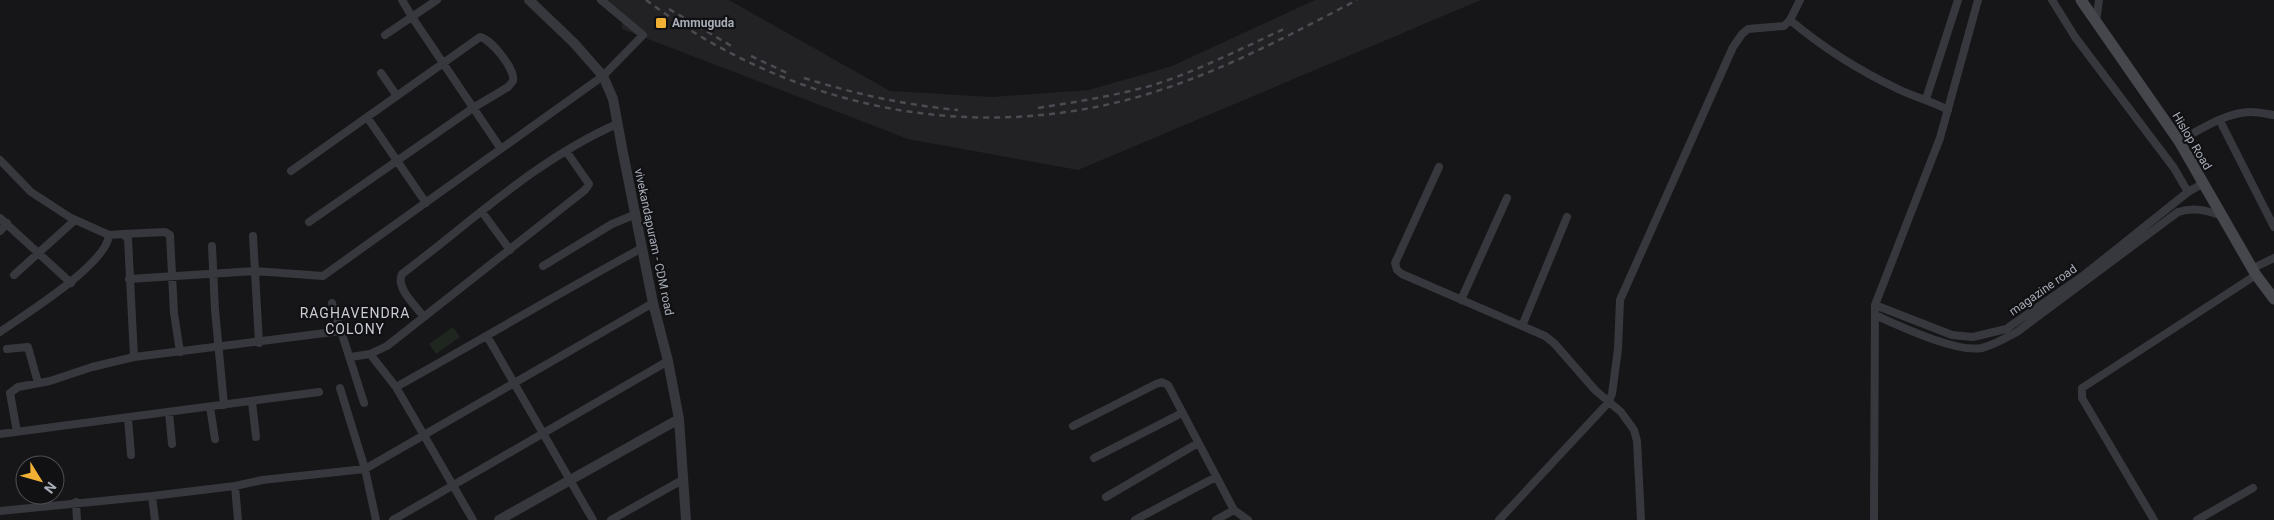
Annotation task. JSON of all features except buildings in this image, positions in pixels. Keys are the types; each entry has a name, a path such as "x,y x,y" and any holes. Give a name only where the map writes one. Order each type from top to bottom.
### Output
{"main road":[{"name":"Hislop Road","path":"2081,0 2179,141 2202,184 2255,272 2274,299"}],"street":[{"path":"402,0 412,18 501,149"},
{"path":"385,35 437,0"},
{"name":"vivekandapuram - CDM road","path":"529,0 574,43 603,76 613,99 642,248 668,361 679,419 686,520"},
{"path":"129,279 255,271 323,276 603,76 643,35 601,0"},
{"path":"1498,520 1608,403 1612,394 1618,349 1620,300 1733,47 1742,34 1748,30 1784,26 1790,20 1800,0"},
{"path":"1926,99 1958,0"},
{"path":"1874,520 1876,304 1940,138 1978,0"},
{"path":"2052,0 2075,37 2174,168 2188,192"},
{"path":"2096,22 2099,0"},
{"path":"1790,20 1859,69 1900,90 1926,99 1948,110"},
{"path":"291,171 480,37 488,40 513,72 513,82 508,87 473,108 309,222"},
{"path":"381,73 397,96"},
{"path":"2179,141 2220,121 2251,112 2274,115"},
{"path":"367,118 426,203"},
{"path":"2220,121 2274,227"},
{"path":"424,317 401,287 400,278 402,274 482,212 566,151 617,124"},
{"path":"350,357 370,354 387,346 585,190 589,184 566,151"},
{"path":"0,160 31,192 74,220 109,234 165,232 170,235 171,275 180,352"},
{"path":"1439,167 1395,263 1397,270 1402,274 1522,326 1554,343 1608,403 1628,421 1637,441 1639,511 1641,520"},
{"name":"magazine road","path":"1876,304 1952,335 1973,337 2006,329 2059,297 2098,268 2188,192 2202,184"},
{"path":"1461,300 1507,198"},
{"path":"2098,268 2178,212 2190,208 2222,216"},
{"path":"482,212 510,250"},
{"path":"543,266 612,224 636,214"},
{"path":"1522,326 1567,217"},
{"path":"0,218 71,282"},
{"path":"14,275 74,220"},
{"path":"0,231 7,224"},
{"path":"0,332 71,282 105,246 109,234"},
{"path":"123,234 128,239 134,357"},
{"path":"254,236 259,342"},
{"path":"212,246 224,405"},
{"path":"396,387 559,293 642,248"},
{"path":"2154,520 2082,398 2082,388 2274,258"},
{"path":"1875,315 1944,342 1958,346 1980,348 2017,332 2059,297"},
{"path":"332,303 364,403"},
{"path":"0,510 152,496 234,486 262,480 365,469 654,303"},
{"path":"17,432 10,393 18,387 134,357 219,348 341,331"},
{"path":"487,336 593,520"},
{"path":"7,350 28,347 38,383"},
{"path":"370,354 396,387 473,520"},
{"path":"393,520 668,361"},
{"path":"1073,426 1162,382 1168,385 1234,510 1248,520"},
{"path":"340,388 365,469 376,520"},
{"path":"0,434 319,392"},
{"path":"252,402 256,437"},
{"path":"210,407 215,439"},
{"path":"169,412 172,444"},
{"path":"1094,458 1182,413"},
{"path":"128,418 132,455"},
{"path":"499,520 679,419"},
{"path":"1106,497 1198,443"},
{"path":"1135,520 1216,477"},
{"path":"610,520 684,478"},
{"path":"234,486 238,520"},
{"path":"2197,520 2254,488"},
{"path":"152,496 155,520"},
{"path":"76,502 77,520"},
{"path":"1216,520 1234,510"}],"shaded area":[{"path":"605,0 729,0 890,91 992,97 1089,90 1172,66 1315,0 1481,0 1078,170 908,139 622,29 621,14"},
{"path":"453,327 460,337 436,354 429,344"}],"railway":[{"path":"646,0 701,37 760,67 820,91 882,107 946,116 1010,117 1076,111 1141,96 1169,87 1252,53 1357,0"},
{"path":"669,9 733,47"},
{"path":"1038,108 1108,96 1150,86 1201,67 1284,29"},
{"path":"751,56 787,73"},
{"path":"804,78 880,98 958,110"}],"place":[{"name":"Ammuguda","path":"661,23"}],"district":[{"name":"RAGHAVENDRA COLONY","path":"355,322"}]}
